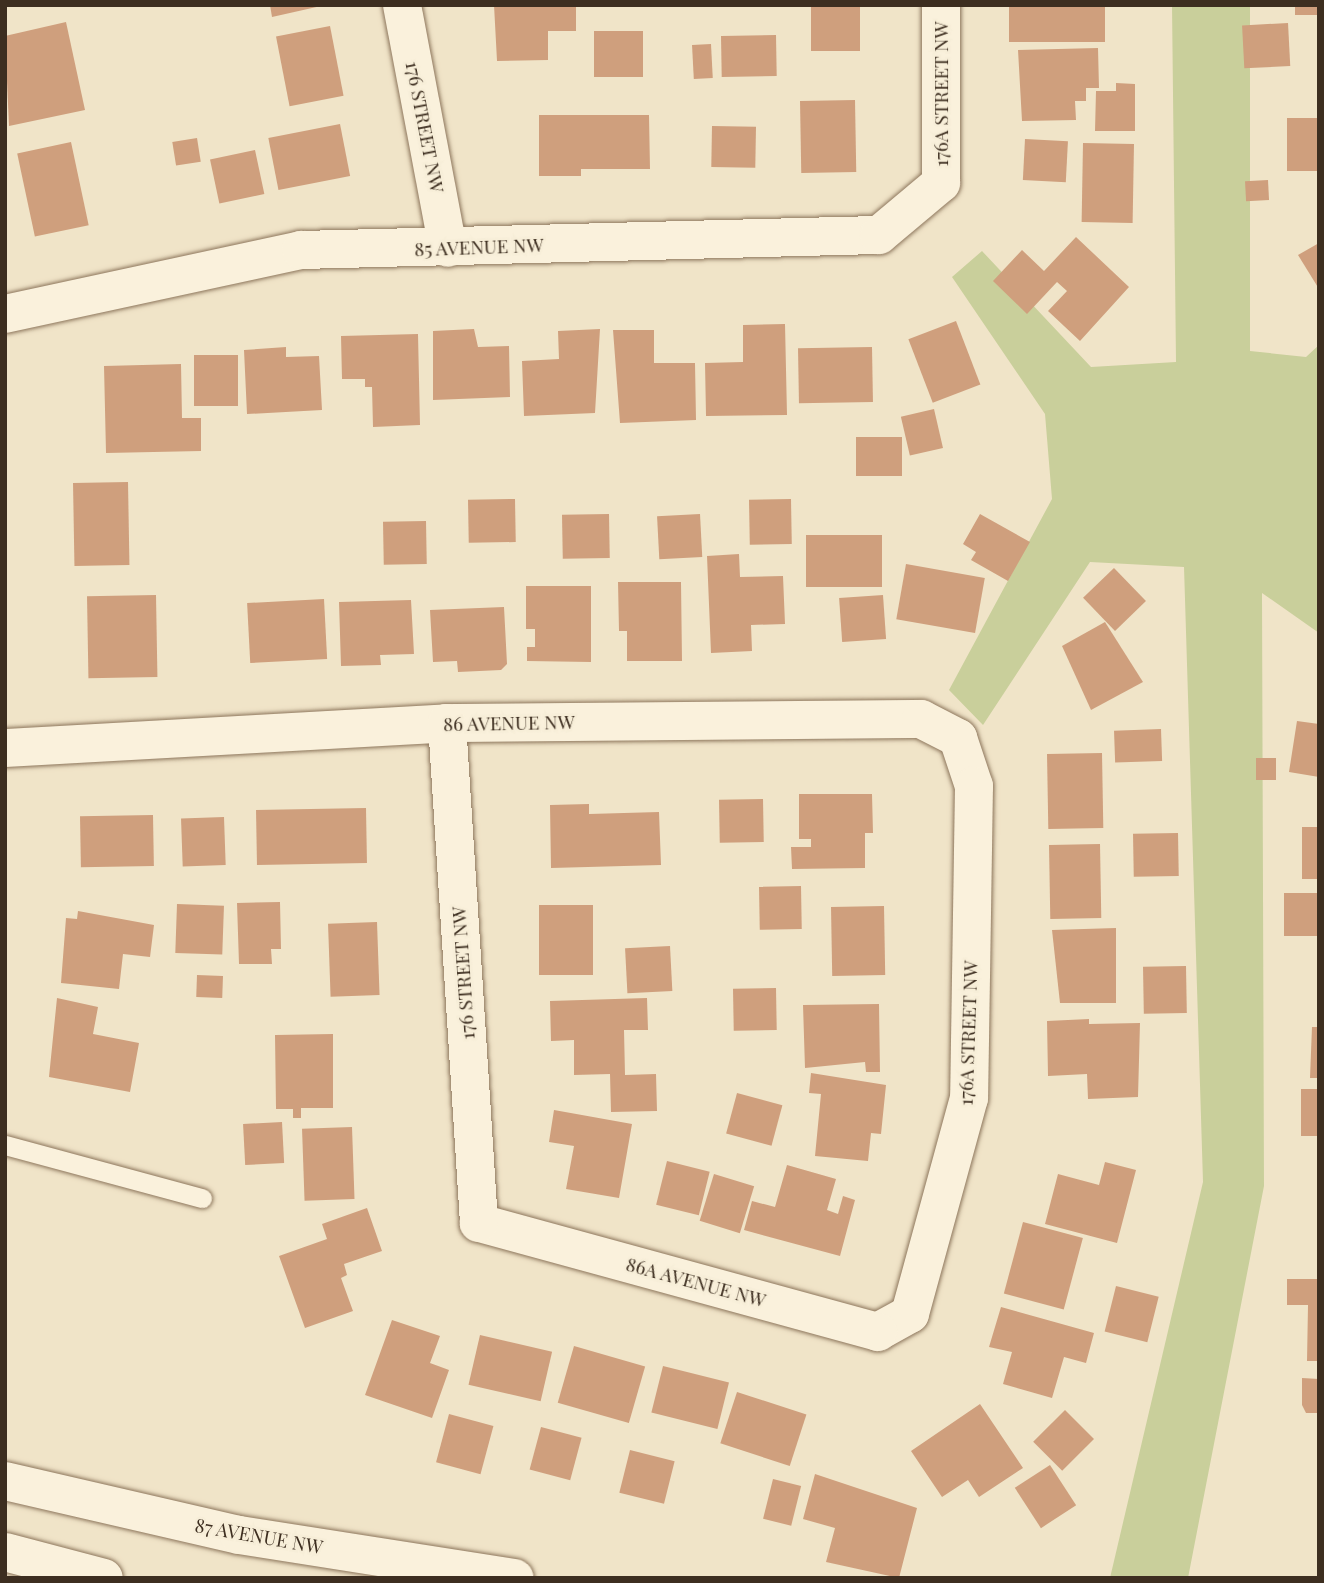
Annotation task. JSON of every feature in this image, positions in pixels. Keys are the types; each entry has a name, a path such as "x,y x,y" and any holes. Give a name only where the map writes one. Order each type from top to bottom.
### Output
{"street":[{"name":"176 STREET NW","path":"402,5 448,248"},
{"name":"176A STREET NW","path":"941,5 941,183"},
{"name":"85 AVENUE NW","path":"5,313 301,250 878,235 941,183"},
{"name":"86 AVENUE NW","path":"5,748 447,723 921,719 958,738 974,786"},
{"name":"176 STREET NW","path":"447,723 479,1223"},
{"name":"176A STREET NW","path":"910,1314 969,1098 974,786"},
{"name":"86A AVENUE NW","path":"479,1223 878,1332 910,1314"},
{"name":"87 AVENUE NW","path":"5,1481 239,1535 514,1578"},
{"path":"5,1552 104,1578"}],"lane":[{"path":"5,1145 202,1198"}],"green space":[{"path":"1172,5 1250,5 1250,351 1306,357 1319,345 1319,633 1262,593 1264,1186 1188,1578 1110,1578 1203,1182 1184,567 1090,562 983,725 949,690 1052,499 1045,414 952,277 982,251 1091,367 1176,362"}],"building":[{"path":"270,5 321,5 321,6 272,17"},
{"path":"494,5 576,5 576,31 548,31 548,60 497,61"},
{"path":"811,5 860,5 860,51 811,51"},
{"path":"1009,5 1105,5 1105,42 1009,42"},
{"path":"1295,5 1319,5 1319,15 1295,15"},
{"path":"66,22 85,110 9,126 5,36"},
{"path":"1288,23 1290,66 1244,68 1242,25"},
{"path":"330,26 344,96 290,106 276,36"},
{"path":"594,31 643,31 643,77 594,77"},
{"path":"776,35 777,76 722,77 721,36"},
{"path":"711,44 713,78 694,79 692,45"},
{"path":"1098,48 1099,88 1086,88 1086,101 1075,101 1076,120 1022,121 1018,50"},
{"path":"1116,83 1135,84 1135,131 1095,131 1096,91 1116,91"},
{"path":"855,100 856,172 801,173 800,101"},
{"path":"539,115 649,115 650,169 581,169 581,176 539,176"},
{"path":"1287,118 1319,118 1319,171 1287,171"},
{"path":"340,124 350,176 278,190 268,138"},
{"path":"712,126 756,127 755,168 711,167"},
{"path":"197,138 201,162 176,166 172,142"},
{"path":"1025,139 1068,141 1066,182 1023,180"},
{"path":"71,142 89,225 35,237 17,153"},
{"path":"1083,143 1134,144 1133,223 1082,222"},
{"path":"255,150 264,194 219,204 210,160"},
{"path":"1268,180 1269,200 1246,201 1245,181"},
{"path":"1076,237 1129,287 1080,341 1048,311 1067,291 1057,282 1027,314 993,281 1022,250 1044,271"},
{"path":"1319,243 1319,289 1298,255"},
{"path":"956,321 980,384 933,403 908,339"},
{"path":"785,324 787,415 706,416 705,363 743,362 743,325"},
{"path":"474,329 478,347 509,346 510,397 433,400 433,331"},
{"path":"600,329 595,413 524,416 522,361 559,359 558,331"},
{"path":"613,330 654,330 654,363 695,363 696,420 620,423"},
{"path":"418,334 420,425 373,427 372,387 365,387 365,379 342,379 341,336"},
{"path":"286,347 286,357 319,356 322,410 247,414 244,350"},
{"path":"872,347 873,402 799,403 798,348"},
{"path":"194,355 238,355 238,406 194,406"},
{"path":"181,364 182,418 201,418 201,451 106,453 104,366"},
{"path":"934,409 943,448 910,456 901,417"},
{"path":"856,437 902,437 902,476 856,476"},
{"path":"128,482 129,565 74,566 73,483"},
{"path":"515,499 516,542 469,543 468,500"},
{"path":"791,499 792,544 750,545 749,500"},
{"path":"609,514 610,558 563,559 562,515"},
{"path":"700,514 702,557 659,559 657,516"},
{"path":"980,514 1030,542 1008,581 971,560 976,552 963,544"},
{"path":"426,521 427,564 384,565 383,522"},
{"path":"806,535 882,535 882,587 806,587"},
{"path":"739,554 740,577 783,576 785,624 751,625 752,651 711,653 707,556"},
{"path":"906,564 985,578 975,633 896,619"},
{"path":"1114,568 1146,601 1115,631 1083,598"},
{"path":"618,582 681,582 682,661 627,661 627,631 619,631"},
{"path":"526,586 591,586 591,662 527,661 527,647 535,647 535,629 526,629"},
{"path":"156,595 157,677 88,678 87,596"},
{"path":"883,595 886,639 842,642 839,598"},
{"path":"324,599 327,659 250,663 247,603"},
{"path":"411,600 414,654 380,655 381,665 341,666 339,602"},
{"path":"504,607 507,664 501,670 458,672 457,661 433,662 430,610"},
{"path":"1105,622 1143,682 1091,710 1062,646"},
{"path":"1297,721 1319,724 1319,777 1289,772"},
{"path":"1161,729 1162,761 1115,763 1114,731"},
{"path":"1102,753 1103,828 1048,829 1047,754"},
{"path":"1256,758 1276,758 1276,780 1256,780"},
{"path":"799,794 872,794 873,833 865,833 865,868 792,869 791,847 811,847 811,839 799,839"},
{"path":"763,799 764,842 720,843 719,800"},
{"path":"589,804 589,814 659,812 661,865 551,868 550,805"},
{"path":"366,808 367,863 257,865 256,810"},
{"path":"153,815 154,866 81,867 80,816"},
{"path":"224,817 226,865 183,866 181,819"},
{"path":"1302,827 1319,827 1319,879 1302,879"},
{"path":"1178,833 1179,876 1134,877 1133,834"},
{"path":"1100,844 1101,918 1050,919 1049,845"},
{"path":"801,886 802,929 760,930 759,887"},
{"path":"1284,893 1319,893 1319,936 1284,936"},
{"path":"280,902 281,949 271,949 272,964 239,964 237,903"},
{"path":"177,904 224,906 222,955 175,953"},
{"path":"539,905 593,905 593,975 539,975"},
{"path":"884,906 885,975 832,976 831,907"},
{"path":"78,911 154,925 150,957 123,954 119,989 61,983 66,918 77,919"},
{"path":"377,922 380,995 331,997 328,924"},
{"path":"1116,928 1116,1003 1060,1003 1052,930"},
{"path":"670,946 672,991 627,993 625,948"},
{"path":"1186,966 1187,1013 1144,1014 1143,967"},
{"path":"197,975 223,976 222,998 196,997"},
{"path":"776,988 777,1030 734,1031 733,989"},
{"path":"57,998 98,1007 93,1034 139,1043 130,1092 49,1077"},
{"path":"647,998 648,1030 624,1030 625,1075 656,1074 657,1111 611,1112 610,1074 574,1075 574,1040 551,1041 550,1001"},
{"path":"879,1004 880,1072 866,1072 865,1062 805,1068 803,1005"},
{"path":"1089,1019 1089,1024 1140,1023 1138,1097 1088,1099 1087,1074 1048,1076 1047,1021"},
{"path":"1312,1027 1319,1027 1319,1078 1310,1078"},
{"path":"333,1034 333,1108 301,1108 301,1118 293,1118 293,1109 276,1109 275,1035"},
{"path":"811,1073 886,1085 881,1134 871,1133 868,1161 815,1156 821,1094 809,1093"},
{"path":"1301,1089 1319,1089 1319,1136 1301,1136"},
{"path":"737,1093 782,1105 772,1146 726,1134"},
{"path":"554,1110 632,1124 619,1198 566,1189 574,1146 549,1142"},
{"path":"282,1122 284,1163 245,1165 243,1124"},
{"path":"352,1127 355,1199 305,1201 302,1129"},
{"path":"667,1161 710,1172 699,1215 656,1205"},
{"path":"1105,1162 1136,1170 1117,1243 1045,1224 1058,1174 1099,1185"},
{"path":"787,1165 836,1179 827,1210 838,1214 843,1196 855,1200 840,1256 744,1230 752,1201 775,1207"},
{"path":"714,1174 754,1186 740,1233 700,1221"},
{"path":"367,1208 382,1251 344,1264 347,1275 341,1278 353,1311 305,1328 279,1256 327,1239 322,1224"},
{"path":"1023,1222 1083,1238 1064,1310 1004,1293"},
{"path":"1287,1279 1319,1279 1319,1361 1307,1361 1308,1305 1287,1305"},
{"path":"1116,1286 1159,1297 1147,1342 1105,1332"},
{"path":"1001,1307 1094,1333 1086,1363 1064,1357 1052,1398 1003,1384 1012,1352 989,1347"},
{"path":"392,1320 440,1336 430,1363 449,1370 432,1418 365,1395"},
{"path":"480,1335 552,1352 541,1401 469,1385"},
{"path":"574,1346 645,1366 629,1423 558,1403"},
{"path":"663,1366 729,1382 717,1429 651,1413"},
{"path":"1302,1378 1319,1379 1319,1413 1306,1413 1302,1405"},
{"path":"737,1392 806,1415 790,1466 720,1443"},
{"path":"980,1404 1023,1468 979,1497 968,1480 942,1497 911,1451"},
{"path":"1065,1410 1094,1439 1062,1471 1033,1442"},
{"path":"449,1414 493,1426 480,1474 436,1462"},
{"path":"541,1427 582,1438 570,1480 530,1470"},
{"path":"630,1450 675,1461 664,1504 619,1493"},
{"path":"1050,1465 1076,1505 1041,1528 1015,1488"},
{"path":"815,1474 917,1508 899,1578 826,1562 835,1528 803,1519"},
{"path":"773,1479 801,1486 791,1526 763,1519"}]}
